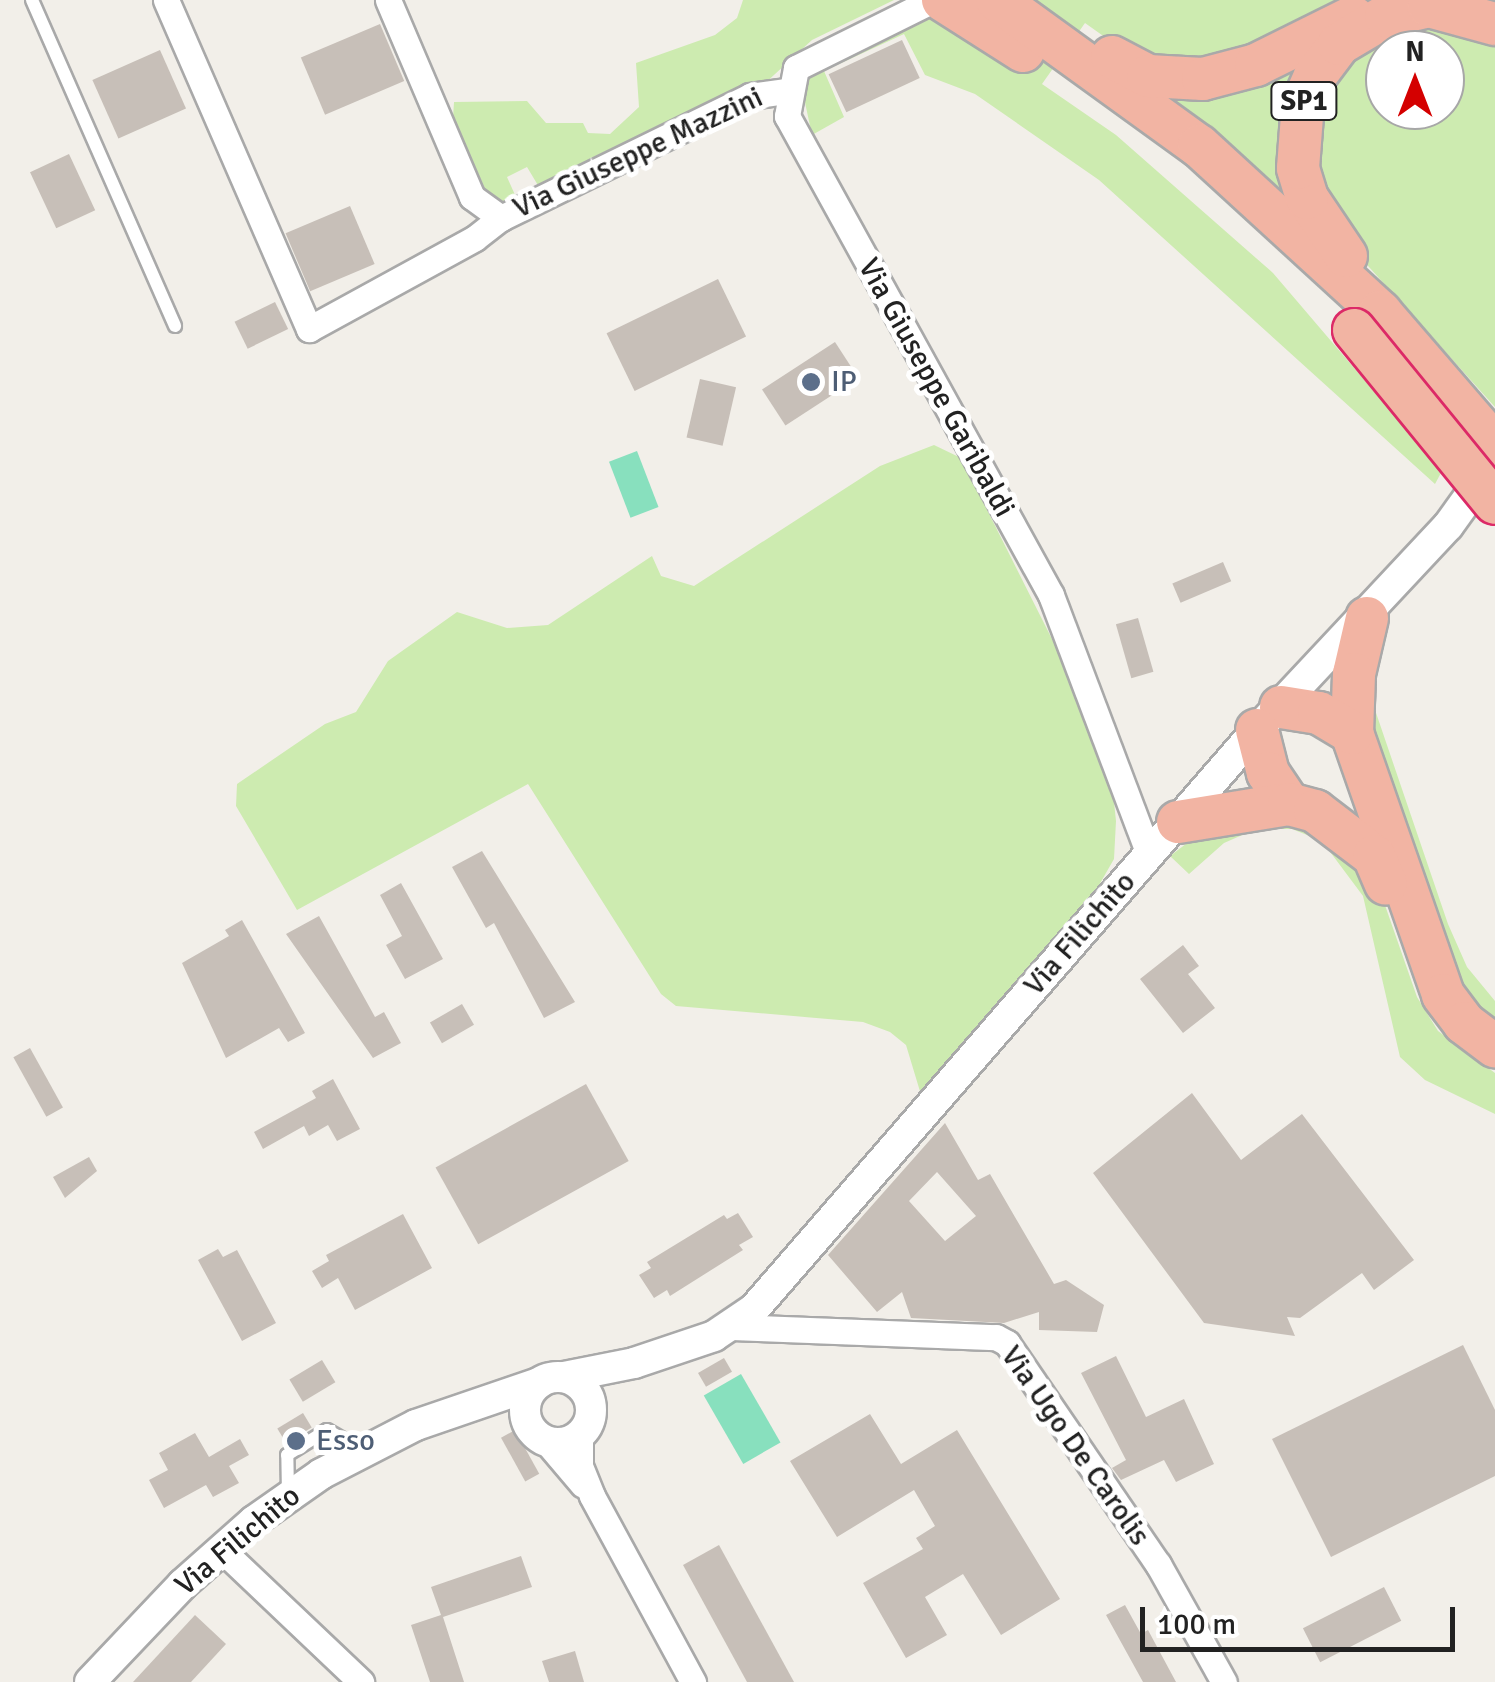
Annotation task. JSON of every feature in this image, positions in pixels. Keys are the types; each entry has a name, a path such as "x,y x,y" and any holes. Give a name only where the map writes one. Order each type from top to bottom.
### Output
{"highway":[{"name":"SP1","path":"943,0 1064,50"},
{"name":"SP1","path":"998,0 1064,50 1121,118 1367,321 1495,445"},
{"path":"1064,50 1148,76 1203,80 1256,65 1390,0"},
{"path":"1473,0 1495,9"},
{"name":"SP1","path":"1495,24 1429,6 1386,16 1339,44 1303,103 1298,168 1307,198 1367,321 1495,503"},
{"path":"1367,618 1354,674 1352,733 1444,995 1464,1023 1495,1046"},
{"path":"1352,733 1319,713 1269,718 1268,773 1289,804 1346,830 1374,856 1426,996 1448,1029 1495,1063"},
{"path":"1178,822 1289,804"}],"street":[{"path":"166,0 309,329 501,218"},
{"name":"Via Giuseppe Mazzini","path":"388,0 472,198 501,218 750,96 787,90"},
{"path":"787,90 796,68 812,55 933,0"},
{"name":"Via Giuseppe Garibaldi","path":"787,90 793,130 1051,596 1149,855"},
{"name":"Via Filichito","path":"90,1682 222,1550 288,1497 363,1451 465,1407 551,1380 634,1363 732,1326 754,1310 1269,718 1367,618 1448,526 1495,461"},
{"name":"Via Ugo De Carolis","path":"732,1326 996,1337 1007,1343 1158,1564 1224,1682"},
{"name":"Via Filichito","path":"586,1422 634,1363"},
{"path":"592,1496 535,1428 526,1402 551,1380 584,1388 586,1422 580,1466 592,1496 693,1682"},
{"path":"465,1407 535,1428 564,1442 586,1422"},
{"path":"222,1550 361,1682"}],"lane":[{"path":"32,0 175,326"}],"green space":[{"path":"743,0 894,0 812,40 762,86 545,197 527,167 507,177 520,206 491,202 453,118 454,102 527,101 546,123 583,123 588,133 610,134 639,107 636,63 715,35 737,18"},
{"path":"953,0 1361,0 1190,68 1116,45 1085,23 1042,84 1116,135 1273,273 1442,471 1435,484 1099,180 975,94 925,75 904,34 824,71 844,117 812,135 801,84 813,66"},
{"path":"1385,25 1495,31 1495,407 1360,257 1311,171 1317,93 1365,45 1365,130 1465,130 1465,30 1380,30"},
{"path":"1319,45 1298,208 1158,89"},
{"path":"934,445 961,458 1054,643 1112,783 1116,821 1114,859 1091,899 922,1098 906,1045 890,1032 863,1022 676,1006 661,994 528,784 297,910 236,806 237,784 325,724 356,712 388,661 457,612 507,628 548,625 652,556 661,576 694,586 880,466"},
{"path":"637,451 659,507 630,518 609,462"},
{"path":"1373,704 1448,924 1467,967 1495,1001 1495,1037 1471,1020 1362,731"},
{"path":"1302,816 1379,888 1417,997 1438,1031 1495,1073 1495,1114 1425,1080 1400,1057 1363,896 1322,841 1292,829 1256,829 1224,843 1189,874 1170,856 1207,828"},
{"path":"741,1374 781,1442 743,1464 704,1396"}],"building":[{"path":"380,24 404,81 325,115 301,58"},
{"path":"902,40 920,78 846,112 829,74"},
{"path":"160,50 186,108 118,139 92,80"},
{"path":"69,154 95,210 56,228 30,172"},
{"path":"350,206 375,264 310,291 286,233"},
{"path":"718,279 746,337 635,391 607,333"},
{"path":"275,302 288,329 248,349 235,322"},
{"path":"835,342 858,378 785,425 762,389"},
{"path":"700,379 736,387 723,446 687,437"},
{"path":"1223,562 1231,581 1181,603 1172,583"},
{"path":"1138,618 1153,672 1131,678 1116,624"},
{"path":"482,851 575,1002 544,1018 494,923 486,928 452,867"},
{"path":"401,883 443,959 405,979 386,945 402,936 380,895"},
{"path":"319,916 375,1017 384,1012 401,1043 373,1058 286,934"},
{"path":"242,920 305,1033 288,1042 279,1028 226,1058 182,963 229,936 225,930"},
{"path":"1183,945 1199,966 1188,974 1215,1008 1183,1033 1140,979"},
{"path":"462,1004 474,1025 442,1043 430,1023"},
{"path":"30,1048 63,1107 46,1117 13,1057"},
{"path":"333,1079 360,1129 337,1141 328,1125 309,1136 304,1126 263,1149 254,1132 316,1098 312,1091"},
{"path":"586,1084 629,1161 478,1244 436,1167"},
{"path":"1192,1093 1241,1160 1302,1114 1414,1260 1374,1290 1362,1273 1300,1318 1287,1317 1295,1336 1204,1323 1093,1173"},
{"path":"945,1123 978,1180 990,1174 1054,1284 1066,1280 1104,1305 1097,1332 1039,1330 1039,1312 1004,1323 911,1318 902,1292 877,1312 828,1255","holes":["937,1172 976,1216 945,1241 909,1201"]},
{"path":"89,1157 97,1171 65,1198 53,1177"},
{"path":"738,1213 753,1237 739,1245 743,1250 670,1296 667,1290 654,1298 639,1275 651,1268 647,1262 724,1215 727,1219"},
{"path":"403,1214 432,1268 355,1310 338,1278 322,1288 312,1271 329,1261 326,1255"},
{"path":"218,1249 223,1257 237,1250 276,1323 242,1341 198,1260"},
{"path":"1463,1345 1495,1410 1495,1476 1331,1557 1272,1439"},
{"path":"1116,1356 1146,1417 1184,1399 1214,1464 1176,1482 1164,1460 1121,1480 1112,1468 1126,1460 1081,1373"},
{"path":"724,1358 732,1372 706,1387 698,1373"},
{"path":"322,1360 335,1382 303,1402 289,1380"},
{"path":"303,1413 312,1428 286,1443 277,1428"},
{"path":"870,1414 901,1464 957,1430 1060,1599 1001,1635 963,1574 925,1597 947,1635 906,1658 863,1583 923,1549 916,1538 935,1526 914,1490 837,1537 790,1461"},
{"path":"515,1430 539,1474 525,1481 501,1438"},
{"path":"195,1433 209,1457 240,1439 249,1455 229,1466 239,1483 213,1497 206,1485 164,1508 149,1480 168,1470 159,1453"},
{"path":"719,1545 794,1682 747,1682 683,1565"},
{"path":"521,1556 532,1587 443,1617 464,1682 430,1682 411,1625 441,1615 431,1587"},
{"path":"1384,1587 1401,1621 1320,1662 1303,1628"},
{"path":"1125,1605 1141,1634 1148,1630 1176,1682 1143,1682 1106,1615"},
{"path":"195,1615 226,1644 191,1682 133,1682"},
{"path":"575,1651 584,1682 549,1682 542,1661"}],"place":[{"name":"IP","path":"811,382"},
{"name":"Esso","path":"296,1441"}]}
